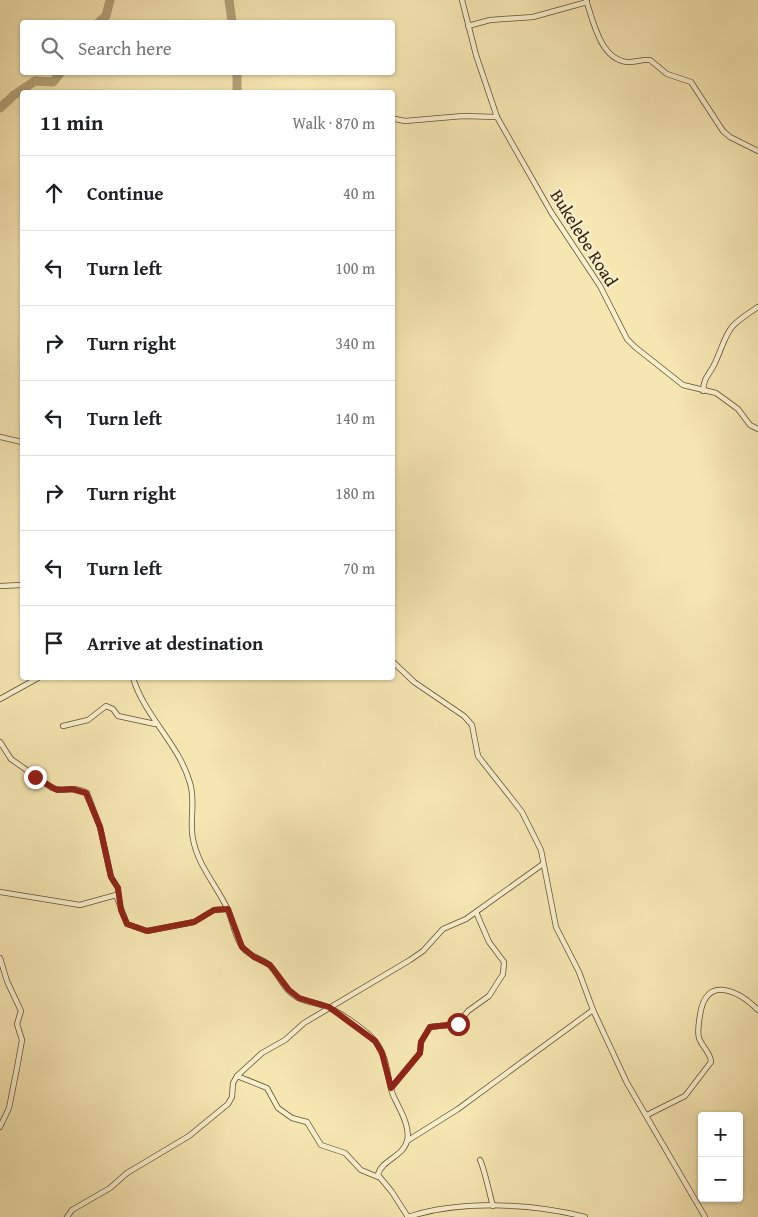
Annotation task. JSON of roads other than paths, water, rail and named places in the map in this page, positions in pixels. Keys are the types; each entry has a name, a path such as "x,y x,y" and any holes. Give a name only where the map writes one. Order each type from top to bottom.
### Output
{"street":[{"name":"Bukelebe Road","path":"462,0 468,26 497,117 551,212 600,286 627,339 635,348 682,385 716,393 738,409 750,425 758,429"},
{"path":"468,26 490,20 533,17 586,1 600,40 614,56 626,62 650,60 667,74 691,82 723,131 730,137 758,151"},
{"path":"395,119 405,121 463,116 497,117"},
{"path":"703,391 705,377 715,364 727,332 739,318 758,306"},
{"path":"0,438 20,442"},
{"path":"0,586 20,585"},
{"path":"395,664 414,682 464,716 472,724 478,756 522,812 541,850 556,927 579,972 593,1010 627,1083 705,1217"},
{"path":"0,699 34,680"},
{"path":"134,680 155,724 181,760 190,782 192,793 191,827 195,848 201,864 228,909 240,942 246,952 270,965 283,985 299,998 329,1007 361,1029 379,1045 391,1088 405,1124 407,1141"},
{"path":"63,726 88,720 106,706 113,709 118,716 155,724"},
{"path":"0,742 11,759 45,784 57,790 72,789 86,793 100,827 111,877 118,888 118,896 127,924 147,931 194,922 214,910 228,909"},
{"path":"66,1217 72,1210 110,1188 127,1173 189,1136 228,1104 237,1076 262,1053 285,1040 295,1029 329,1007 410,960 422,951 443,929 476,912 543,864"},
{"path":"0,892 80,905 110,895 118,896"},
{"path":"391,1088 420,1053 421,1042 430,1027 458,1024 468,1011 489,996 503,974 504,962 489,942 476,912"},
{"path":"0,958 21,1011 17,1027 22,1040 9,1108 0,1127"},
{"path":"647,1115 685,1096 711,1062 710,1056 699,1038 698,1028 701,1006 709,995 722,989 731,990 746,998 758,1010"},
{"path":"378,1177 380,1168 396,1156 407,1141 464,1105 593,1010"},
{"path":"237,1076 267,1088 278,1108 292,1118 307,1122 321,1145 345,1153 361,1170 378,1177 392,1192 408,1217 447,1207 528,1205 585,1217"},
{"path":"480,1160 484,1166 487,1187 493,1206"}],"waterway":[{"path":"101,20 106,16 110,0"},
{"path":"229,0 232,20"},
{"path":"22,90 35,81 53,82 59,75"},
{"path":"237,75 237,90"},
{"path":"0,108 20,91"}]}
